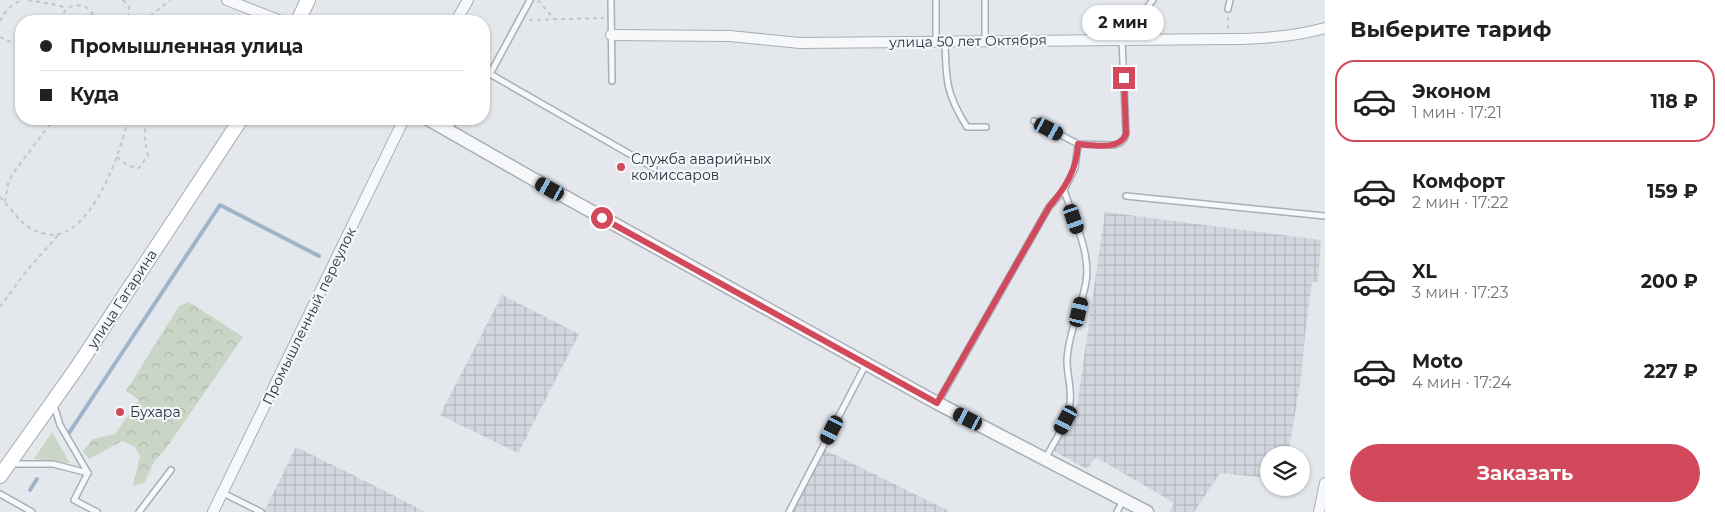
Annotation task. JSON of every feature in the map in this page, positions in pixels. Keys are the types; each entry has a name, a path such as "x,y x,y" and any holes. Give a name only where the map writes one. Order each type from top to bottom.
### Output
{"main road":[{"path":"301,15 308,0"},
{"name":"улица Гагарина","path":"0,476 53,402 237,125"}],"street":[{"path":"227,0 266,15"},
{"path":"459,15 468,0"},
{"name":"улица 50 лет Октября","path":"611,35 730,36 800,43 941,42 1265,38 1309,33 1325,28"},
{"name":"Промышленный переулок","path":"213,512 401,125"},
{"path":"438,125 937,403 1148,512"},
{"path":"1319,512 1325,482"}],"lane":[{"path":"530,0 490,74 654,168"},
{"path":"611,0 612,81"},
{"path":"936,0 946,81 954,107 967,127 986,127"},
{"path":"985,0 985,41"},
{"path":"1034,121 1078,144 1114,145 1124,139 1126,134 1127,40 1133,25 1153,0"},
{"path":"1228,9 1230,0"},
{"path":"448,131 452,125"},
{"path":"937,403 1049,207 1064,190 1075,168 1078,144"},
{"path":"1045,459 1066,420 1070,403 1067,361 1086,280 1084,248 1064,190"},
{"path":"1126,196 1325,216"},
{"path":"789,512 866,364"},
{"path":"53,402 60,425 88,473"},
{"path":"9,464 53,464 88,473"},
{"path":"139,512 171,470"},
{"path":"88,473 74,500 97,512"},
{"path":"223,493 261,512"},
{"path":"0,494 32,512"},
{"path":"1116,512 1123,499"}],"path":[{"path":"12,0 14,4"},
{"path":"0,21 14,4 22,0"},
{"path":"28,0 66,8"},
{"path":"123,0 129,7 129,15"},
{"path":"151,15 170,0"},
{"path":"538,0 554,19"},
{"path":"63,15 66,8 74,3 84,4 91,10 92,15"},
{"path":"1228,9 1228,39"},
{"path":"519,21 611,18"},
{"path":"0,37 13,43"},
{"path":"5,202 8,184 13,173 49,125"},
{"path":"1,199 22,222 35,231 59,234 69,230 92,208 105,186 117,157 126,125"},
{"path":"117,157 128,166 139,168 148,155 144,134 146,125"},
{"path":"0,307 24,274 59,234"}],"shaded area":[{"path":"1105,212 1321,240 1318,282 1312,282 1301,379 1290,446 1260,446 1260,477 1220,473 1194,512 1169,512 1174,503 1096,457 1087,469 1054,451 1076,413"},
{"path":"502,295 579,334 518,453 440,415"},
{"path":"296,447 379,488 425,512 264,512"},
{"path":"823,449 945,509 951,512 792,512"}],"green space":[{"path":"189,302 243,337 167,447 154,462 145,482 133,486 140,456 135,447 122,441 89,459 83,451 93,439 115,434 139,400 126,391 179,306"},
{"path":"52,432 70,463 34,459"}],"waterway":[{"path":"69,433 220,205 319,256"},
{"path":"30,490 37,479"}],"place":[{"name":"Служба аварийных комиссаров","path":"621,167"},
{"name":"Бухара","path":"120,412"}],"route":[{"path":"602,218 937,403 1049,207 1064,190 1075,168 1078,144 1114,145 1124,139 1126,134 1124,78"}]}
